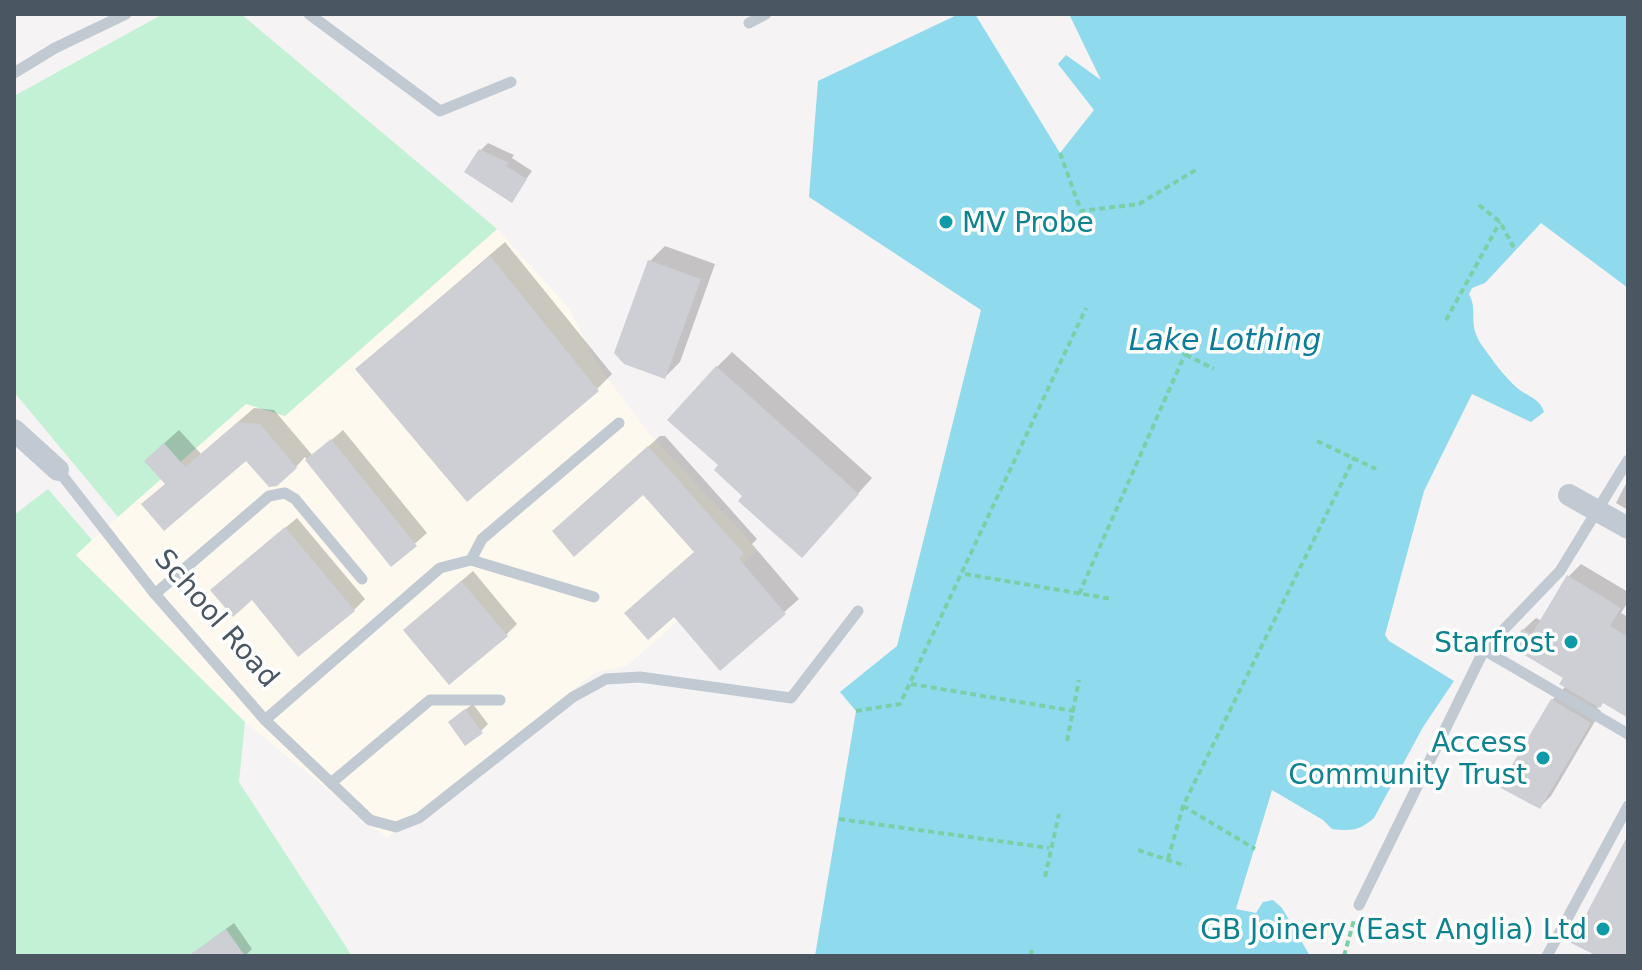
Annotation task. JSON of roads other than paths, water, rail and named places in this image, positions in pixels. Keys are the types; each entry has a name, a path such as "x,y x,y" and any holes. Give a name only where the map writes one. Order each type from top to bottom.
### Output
{"street":[{"name":"School Road","path":"14,430 58,470"},
{"path":"1569,495 1628,528"}],"lane":[{"path":"14,73 55,48 126,14"},
{"path":"309,14 440,111 511,82"},
{"path":"749,23 766,14"},
{"path":"594,597 471,560 482,539 619,423"},
{"path":"1359,905 1484,650 1560,571 1599,512 1628,460"},
{"name":"School Road","path":"58,470 155,594 265,720 440,568 471,560"},
{"path":"155,594 269,496 285,493 295,499 362,579"},
{"path":"265,720 370,820 396,827 419,818 573,697 606,679 640,677 791,698 858,611"},
{"path":"1484,650 1628,734"},
{"path":"331,783 430,700 500,700"},
{"path":"1547,956 1628,806"}],"water":[{"name":"Lake Lothing","path":"959,14 975,14 1060,153 1094,110 1058,64 1066,55 1101,80 1069,14 1628,14 1628,288 1541,223 1485,283 1472,288 1469,294 1475,331 1483,347 1507,378 1536,400 1544,412 1531,422 1472,394 1424,491 1385,635 1389,641 1454,681 1423,727 1374,818 1359,828 1332,829 1323,820 1272,790 1236,909 1256,913 1263,902 1273,900 1282,908 1310,956 815,956 856,711 840,692 897,646 981,310 809,197 818,81"}],"place":[{"name":"MV Probe","path":"946,222"},
{"name":"Starfrost","path":"1571,642"},
{"name":"Access Community Trust","path":"1543,758"},
{"name":"GB Joinery (East Anglia) Ltd","path":"1603,929"}]}
